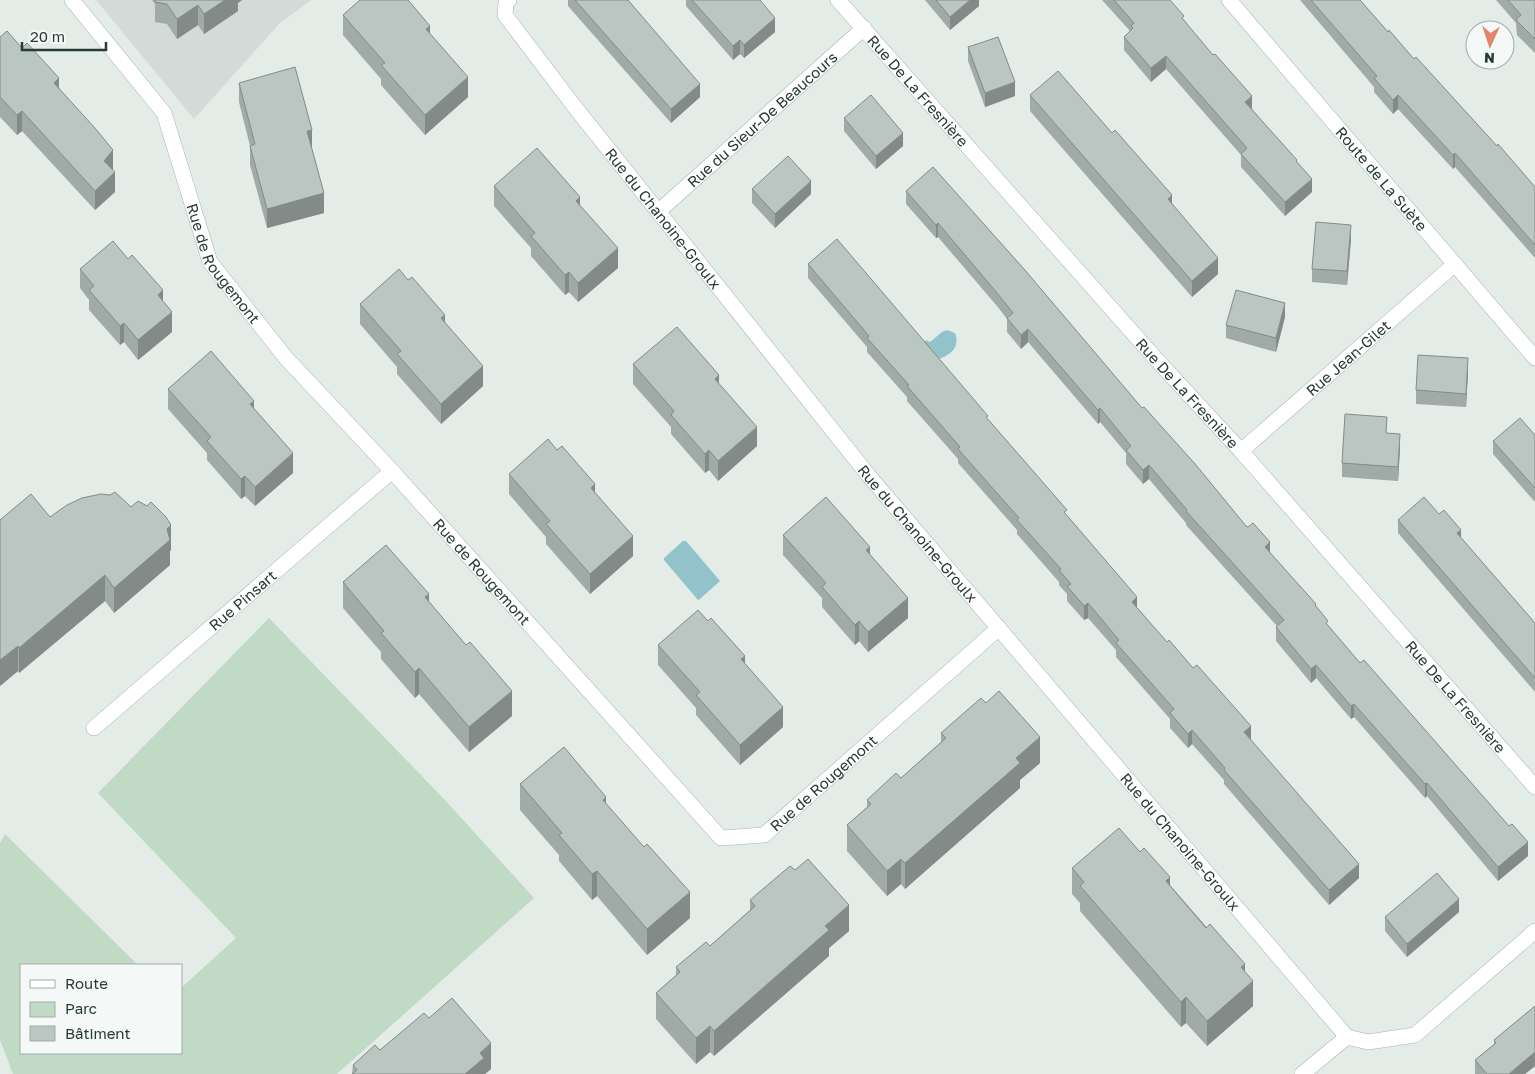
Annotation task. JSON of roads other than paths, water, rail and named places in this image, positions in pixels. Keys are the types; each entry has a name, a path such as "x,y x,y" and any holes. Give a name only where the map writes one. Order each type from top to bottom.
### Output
{"street":[{"name":"Rue de Rougemont","path":"72,0 164,113 210,262 286,358 392,472 721,838 764,835 999,628"},
{"name":"Rue du Chanoine-Groulx","path":"509,0 506,3 505,16 574,106 869,476 1347,1037"},
{"name":"Rue De La Fresnière","path":"838,0 1156,359 1241,451 1535,787"},
{"name":"Route de La Suète","path":"1229,0 1535,358"},
{"name":"Rue du Sieur-De Beaucours","path":"659,211 864,28"},
{"name":"Rue Jean-Gilet","path":"1241,451 1455,264"},
{"name":"Rue Pinsart","path":"94,728 392,472"},
{"path":"1302,1074 1347,1037 1368,1042 1415,1035 1535,931"}],"water":[{"path":"947,330 955,333 956,346 948,355 939,359 923,344 926,340 930,342"},
{"path":"683,541 686,541 720,581 698,600 664,560"}]}
